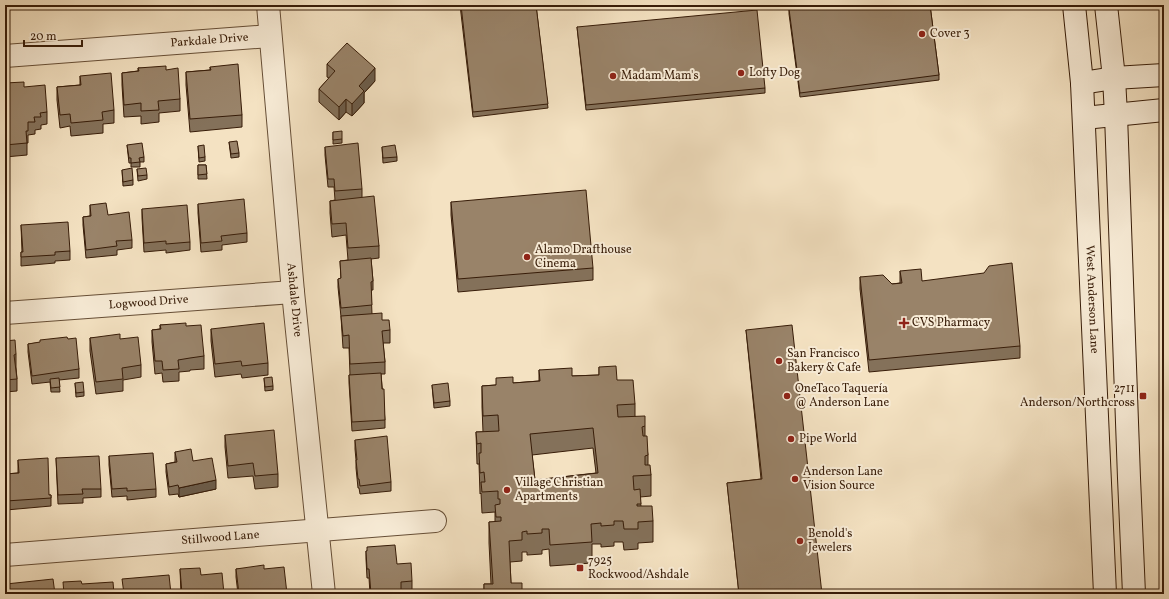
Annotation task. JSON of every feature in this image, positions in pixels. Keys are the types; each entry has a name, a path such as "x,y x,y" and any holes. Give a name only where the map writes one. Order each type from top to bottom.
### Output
{"street":[{"name":"Ashdale Drive","path":"268,5 293,292 324,594"},
{"name":"West Anderson Lane","path":"1074,5 1084,118 1104,586"},
{"path":"1104,586 1134,584 1116,115 1114,78 1106,5"},
{"name":"Parkdale Drive","path":"5,56 270,36"},
{"path":"1082,83 1114,78 1164,75"},
{"path":"1084,118 1164,110"},
{"name":"Logwood Drive","path":"5,313 293,292"},
{"name":"Stillwood Lane","path":"5,555 435,521"}],"building":[{"path":"461,5 536,5 548,104 473,112"},
{"path":"819,5 930,5 939,75 800,93 789,9"},
{"path":"757,10 765,88 586,105 577,27"},
{"path":"347,43 375,68 359,86 364,91 352,104 346,99 339,107 319,89 335,71 327,64"},
{"path":"238,64 242,115 190,119 186,72 211,70 210,67"},
{"path":"166,66 166,70 178,68 180,99 158,101 159,110 141,111 141,103 124,105 122,73 139,71 138,68"},
{"path":"111,73 114,110 102,112 103,120 71,123 70,114 60,115 57,87 81,85 80,76"},
{"path":"24,82 24,87 45,85 47,112 40,113 41,117 34,117 35,122 28,122 28,131 26,131 27,143 5,145 5,83"},
{"path":"342,131 342,139 333,140 333,132"},
{"path":"237,141 239,153 231,154 229,142"},
{"path":"142,143 144,157 139,158 140,162 131,163 127,145"},
{"path":"358,143 362,189 335,191 334,179 328,179 325,147"},
{"path":"204,145 205,157 199,158 198,146"},
{"path":"395,145 397,157 383,158 382,147"},
{"path":"198,165 206,165 207,174 198,175"},
{"path":"132,168 133,180 123,182 122,170"},
{"path":"146,168 147,175 138,176 137,169"},
{"path":"586,190 593,268 458,279 451,202"},
{"path":"374,196 379,246 348,248 346,223 332,224 330,201"},
{"path":"244,199 247,233 221,236 222,241 201,243 198,204"},
{"path":"106,203 108,215 129,212 132,240 116,241 117,246 86,250 83,217 91,216 90,205"},
{"path":"187,205 190,242 166,244 166,241 144,243 142,209"},
{"path":"68,222 70,251 55,252 55,255 21,257 21,252 23,252 21,225"},
{"path":"7,226 9,254 5,255 5,227"},
{"path":"371,258 373,281 371,282 372,305 341,308 338,279 341,278 340,261"},
{"name":"CVS Pharmacy","path":"1012,263 1020,346 869,360 860,277 883,275 892,284 902,283 900,271 921,269 922,281 984,273 989,266"},
{"path":"382,313 382,320 389,320 390,330 382,331 385,362 350,364 349,335 343,336 341,316"},
{"path":"186,323 186,326 201,325 204,356 178,360 179,369 163,370 162,361 155,361 152,330 161,329 160,325"},
{"path":"264,323 268,363 242,366 241,361 215,364 211,329"},
{"path":"792,325 822,594 739,594 727,483 762,479 746,330"},
{"path":"120,334 120,339 138,337 141,365 122,368 123,379 96,382 90,338"},
{"path":"67,337 68,339 76,338 79,369 32,376 28,344 40,342 40,340"},
{"path":"15,340 16,354 14,355 17,379 5,380 5,341"},
{"name":"Village Christian Apartments","path":"616,366 617,380 633,380 635,404 617,405 618,417 645,416 645,426 642,427 643,436 647,436 648,455 645,456 645,465 650,465 651,475 633,476 634,490 640,489 641,504 637,504 637,506 652,506 653,521 638,522 638,529 624,529 623,521 614,521 614,525 601,526 601,523 591,524 592,542 550,545 549,529 542,529 542,533 527,534 527,531 522,532 522,540 509,541 511,583 522,583 522,594 484,594 484,584 493,584 489,522 501,521 501,517 496,517 495,505 500,504 500,499 498,499 498,491 482,492 481,482 485,482 484,472 480,473 479,453 481,453 481,443 477,444 476,432 499,431 498,415 483,416 482,386 496,385 496,378 513,377 513,383 540,381 539,370 572,368 572,376 599,375 599,367","holes":["593,428 598,473 535,480 530,434"]},
{"path":"381,373 382,389 384,389 385,420 352,422 349,375"},
{"path":"272,377 273,386 265,387 264,378"},
{"path":"59,378 60,387 51,388 50,379"},
{"path":"83,382 84,392 76,393 75,383"},
{"path":"448,383 450,401 434,403 432,385"},
{"path":"274,430 278,474 255,476 253,463 228,466 225,435"},
{"path":"5,431 8,431 8,440 5,441"},
{"path":"387,436 391,482 360,486 358,479 355,440"},
{"path":"191,449 193,461 212,458 216,480 179,488 178,485 169,487 166,464 177,462 175,452"},
{"path":"153,453 156,489 127,491 127,488 112,489 109,456"},
{"path":"99,456 101,489 82,489 83,494 58,495 56,458"},
{"path":"48,458 49,495 51,495 51,498 6,501 5,474 19,473 18,460"},
{"path":"395,545 397,564 411,563 412,581 401,582 401,592 371,594 369,569 367,569 367,547"},
{"path":"264,565 264,569 284,567 287,594 239,594 236,569"},
{"path":"200,568 201,575 222,573 224,594 182,594 180,569"},
{"path":"169,575 171,594 124,594 122,579"},
{"path":"53,579 55,594 7,594 6,584"},
{"path":"81,581 82,584 113,582 114,594 64,594 63,582"}],"place":[{"name":"Cover 3","path":"922,34"},
{"name":"Lofty Dog","path":"741,73"},
{"name":"Madam Mam's","path":"613,76"},
{"name":"Alamo Drafthouse Cinema","path":"527,257"},
{"name":"CVS Pharmacy","path":"904,323"},
{"name":"San Francisco Bakery & Cafe","path":"779,361"},
{"name":"OneTaco Taquería @ Anderson Lane","path":"787,396"},
{"name":"2711 Anderson/Northcross","path":"1143,396"},
{"name":"Pipe World","path":"791,439"},
{"name":"Anderson Lane Vision Source","path":"795,479"},
{"name":"Village Christian Apartments","path":"507,490"},
{"name":"Benold's Jewelers","path":"800,541"},
{"name":"7925 Rockwood/Ashdale","path":"580,568"}]}
